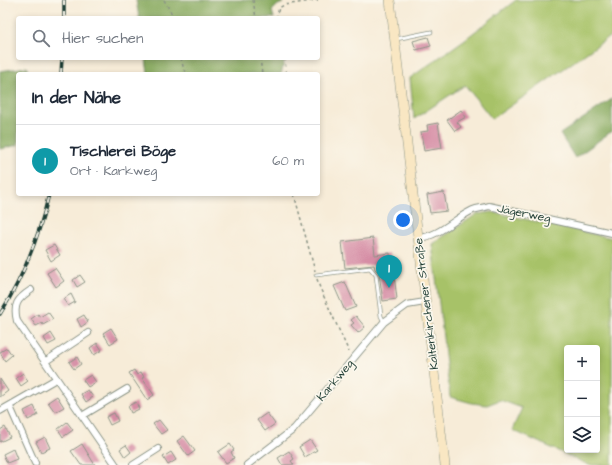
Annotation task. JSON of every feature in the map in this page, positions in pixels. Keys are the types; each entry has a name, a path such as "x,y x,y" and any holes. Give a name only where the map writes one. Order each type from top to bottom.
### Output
{"main road":[{"name":"Kaltenkirchener Straße","path":"390,0 445,465"}],"street":[{"name":"Jägerweg","path":"418,238 423,238 435,233 474,210 488,206 612,232"},
{"path":"30,290 20,296 16,304 17,321 46,361 116,465"},
{"name":"Karkweg","path":"247,465 294,429 384,322 407,305 425,302"},
{"path":"46,361 88,333"},
{"path":"0,411 10,407 56,378"},
{"path":"82,416 127,389"},
{"path":"10,407 35,462"},
{"path":"133,465 158,449"}],"lane":[{"path":"394,40 431,32"},
{"path":"316,274 370,268 376,275 381,316 384,322"}],"path":[{"path":"164,0 172,16"},
{"path":"253,0 256,16"},
{"path":"276,16 279,8 284,5 318,0"},
{"path":"182,60 184,70 187,72"},
{"path":"260,60 262,72"},
{"path":"285,60 286,72"}],"green space":[{"path":"136,0 282,0 283,3 278,5 272,11 273,16 139,16"},
{"path":"516,0 612,0 612,35 492,119 465,85 414,119 410,78 464,40"},
{"path":"146,60 283,60 284,63 282,72 148,72"},
{"path":"27,67 28,72 16,72 16,145 0,149 0,71"},
{"path":"612,99 612,131 575,158 560,134"},
{"path":"492,212 612,238 612,465 589,465 512,430 522,408 500,400 487,405 472,403 450,397 432,244 477,214"}],"building":[{"path":"428,37 431,46 416,50 413,41"},
{"path":"461,110 466,117 457,122 461,127 455,131 447,120"},
{"path":"438,123 442,148 424,151 421,132 428,131 427,125"},
{"path":"444,192 447,211 430,213 427,195"},
{"path":"373,238 375,255 390,253 391,263 386,264 387,276 394,275 397,299 383,301 379,273 375,269 374,265 345,268 342,242"},
{"path":"54,245 60,255 51,261 45,250"},
{"path":"55,268 64,281 56,287 47,273"},
{"path":"80,275 85,282 77,287 73,280"},
{"path":"345,282 356,307 345,311 334,286"},
{"path":"71,294 75,302 68,306 63,299"},
{"path":"48,312 53,319 43,325 42,323 36,326 31,319 38,314 40,317"},
{"path":"84,315 88,322 81,327 77,319"},
{"path":"356,316 365,327 358,333 351,325 354,323 351,320"},
{"path":"111,328 118,339 110,344 103,333"},
{"path":"51,333 56,341 48,345 44,338"},
{"path":"97,343 102,350 94,355 90,348"},
{"path":"7,348 12,355 5,361 0,352"},
{"path":"77,357 81,364 74,369 69,362"},
{"path":"134,370 137,375 141,372 144,377 142,378 154,395 147,400 129,373"},
{"path":"23,373 28,381 21,386 16,378"},
{"path":"91,375 96,382 88,387 83,380"},
{"path":"0,379 8,391 0,397"},
{"path":"88,390 93,397 86,402 81,394"},
{"path":"57,396 64,407 55,412 48,402"},
{"path":"136,402 139,409 131,413 128,406"},
{"path":"34,406 38,415 28,420 24,411"},
{"path":"114,413 118,421 110,425 106,417"},
{"path":"267,413 275,424 265,431 257,420"},
{"path":"159,420 167,430 161,434 153,424"},
{"path":"67,422 73,430 63,437 58,429"},
{"path":"5,427 10,437 0,442 0,430"},
{"path":"184,436 195,451 188,456 177,441"},
{"path":"45,437 50,448 41,452 36,442"},
{"path":"310,440 317,450 305,457 299,447"},
{"path":"82,444 95,465 81,465 71,451"},
{"path":"230,444 234,450 231,452 234,458 226,463 218,452"},
{"path":"126,445 131,452 125,457 120,449"},
{"path":"13,449 17,459 7,463 3,454"},
{"path":"289,451 294,459 291,461 294,465 282,465 278,458"},
{"path":"171,452 176,460 168,465 163,457"}],"railway":[{"path":"64,0 64,16"},
{"path":"61,72 62,60"},
{"path":"0,314 23,271 35,241 48,196"}],"place":[{"name":"Tischlerei Böge","path":"389,288"}]}
